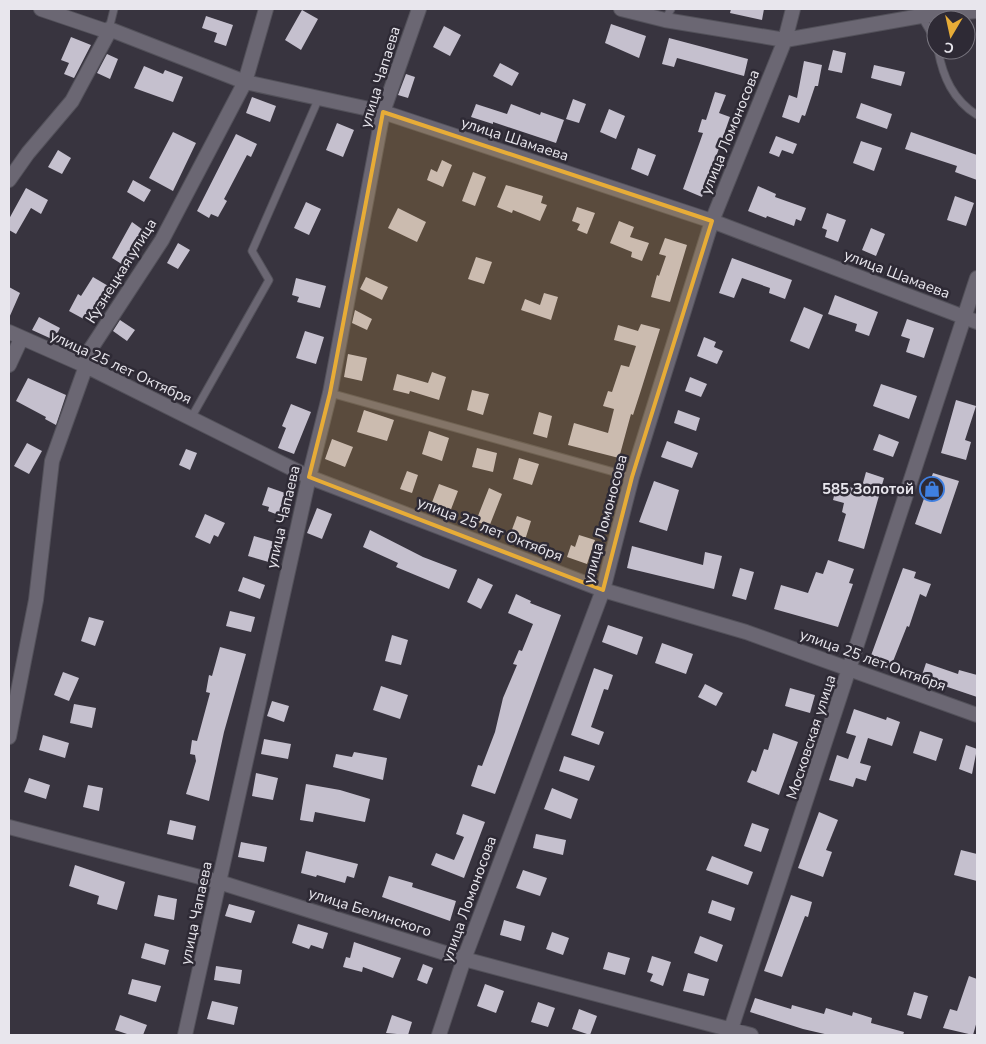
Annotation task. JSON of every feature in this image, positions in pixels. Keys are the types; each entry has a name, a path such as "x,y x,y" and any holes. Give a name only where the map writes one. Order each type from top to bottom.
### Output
{"street":[{"name":"улица Шамаева","path":"41,9 109,30 245,82 318,100 383,112 712,221 977,322"},
{"name":"Кузнецкая улица","path":"9,738 36,600 52,461 86,366 86,356 162,240 245,82 266,9"},
{"name":"улица Чапаева","path":"185,1035 309,477 330,393 383,112 418,9"},
{"path":"621,9 668,14 785,40 921,16 977,11"},
{"name":"улица Ломоносова","path":"439,1035 464,959 603,590 632,477 712,221 785,40 793,9"},
{"path":"9,180 28,153 72,101 109,30"},
{"name":"Московская улица","path":"730,1032 977,278"},
{"path":"9,365 15,335"},
{"name":"улица 25 лет Октября","path":"15,335 86,366 309,477 603,590 746,632 977,715"},
{"name":"улица Белинского","path":"9,827 219,882 464,959 730,1032 751,1035"}],"lane":[{"path":"109,30 114,9"},
{"path":"921,16 926,24"},
{"path":"940,60 943,74 964,107 977,115"},
{"path":"191,418 268,280 252,252 318,100"},
{"path":"330,393 632,477"}],"highlighted area":[{"path":"383,112 712,221 632,477 603,590 309,477 330,393"}],"building":[{"path":"731,9 764,9 762,20 730,13"},
{"path":"302,10 318,19 301,50 285,40"},
{"path":"206,16 233,25 226,46 214,42 217,33 202,28"},
{"path":"611,24 646,36 639,58 605,43"},
{"path":"444,26 461,35 450,56 433,47"},
{"path":"71,37 91,45 74,78 64,74 69,63 61,60"},
{"path":"669,38 748,59 744,76 677,58 674,67 662,64"},
{"path":"833,50 846,53 842,73 828,70"},
{"path":"107,54 118,59 110,79 97,73"},
{"path":"804,61 822,65 818,86 815,86 805,116 802,115 799,123 782,117 789,95 797,98"},
{"path":"500,63 519,73 512,86 493,76"},
{"path":"874,65 905,72 901,86 871,78"},
{"path":"144,66 163,74 165,70 183,77 173,102 134,88"},
{"path":"406,74 415,77 408,98 398,95"},
{"path":"715,92 726,95 719,113 730,117 702,197 683,189 703,133 698,132 702,119 706,120"},
{"path":"252,97 276,106 270,122 246,113"},
{"path":"573,99 586,104 579,123 566,119"},
{"path":"861,103 892,114 887,129 856,118"},
{"path":"476,104 507,114 511,104 540,115 541,112 564,120 556,143 493,122 493,124 471,117"},
{"path":"609,109 625,116 616,139 600,132"},
{"path":"337,123 354,130 343,157 326,150"},
{"path":"173,132 196,143 173,191 149,178"},
{"path":"911,132 977,155 977,180 955,172 957,166 905,149"},
{"path":"236,134 257,144 251,157 247,155 224,199 227,201 218,217 211,214 209,218 197,211"},
{"path":"776,136 797,144 793,154 782,150 779,157 769,153"},
{"path":"861,141 882,148 874,171 853,163"},
{"path":"638,148 656,155 648,176 631,169"},
{"path":"58,150 71,158 62,174 48,167"},
{"path":"442,160 452,165 443,187 427,180 431,169 437,172"},
{"path":"473,172 486,177 475,206 462,201"},
{"path":"133,180 151,190 144,202 127,192"},
{"path":"506,185 543,196 541,203 547,205 540,221 513,210 512,213 497,207"},
{"path":"758,186 776,194 775,197 806,208 801,221 796,219 794,226 748,211"},
{"path":"26,188 48,200 41,214 31,208 16,234 9,230 9,219"},
{"path":"955,196 974,203 966,226 947,220"},
{"path":"306,202 321,209 309,235 294,228"},
{"path":"577,207 595,213 587,234 577,230 580,224 572,221"},
{"path":"398,208 426,222 417,242 388,228"},
{"path":"827,213 846,220 838,242 825,237 827,230 822,228"},
{"path":"619,221 634,227 630,237 649,243 642,261 631,257 632,252 610,243"},
{"path":"132,222 150,235 128,268 112,258"},
{"path":"871,228 885,234 876,256 862,250"},
{"path":"665,238 687,245 670,302 651,297 657,275 659,276 666,256 659,254"},
{"path":"178,243 190,250 178,269 167,263"},
{"path":"476,257 492,262 484,284 468,279"},
{"path":"732,258 792,280 785,299 769,293 770,288 742,278 734,298 719,293"},
{"path":"93,277 115,290 107,302 104,301 91,323 69,311 78,294 81,296"},
{"path":"366,277 388,287 382,300 360,289"},
{"path":"296,278 326,286 320,308 297,302 299,297 292,295"},
{"path":"9,287 20,293 9,318"},
{"path":"544,293 558,297 551,320 521,310 525,299 540,305"},
{"path":"835,295 878,312 869,336 855,331 857,324 828,314"},
{"path":"804,307 823,315 809,349 790,341"},
{"path":"355,310 372,319 367,330 352,323"},
{"path":"39,317 60,328 54,340 32,330"},
{"path":"907,319 934,328 924,358 906,352 910,339 901,336"},
{"path":"120,320 135,330 127,341 113,331"},
{"path":"641,324 660,329 633,415 631,414 619,458 568,445 574,423 608,433 614,409 603,406 608,391 612,392 621,365 629,367 636,346 614,340 618,325 638,331"},
{"path":"305,331 324,337 316,364 296,358"},
{"path":"704,337 716,342 714,347 723,351 717,364 697,356"},
{"path":"348,354 367,358 362,381 344,377"},
{"path":"432,372 446,377 439,400 410,391 409,394 393,390 397,374 428,383"},
{"path":"690,377 707,384 701,397 685,391"},
{"path":"28,378 66,395 56,425 45,419 46,417 16,401"},
{"path":"881,384 917,396 909,419 873,406"},
{"path":"472,390 489,394 483,415 467,410"},
{"path":"956,400 976,406 965,440 971,442 966,460 941,453"},
{"path":"291,404 311,412 294,454 278,448 286,428 282,426"},
{"path":"364,410 394,420 387,441 357,432"},
{"path":"678,410 700,418 696,431 674,423"},
{"path":"539,412 552,416 547,438 533,434"},
{"path":"429,431 449,438 442,461 422,454"},
{"path":"879,434 899,442 893,457 873,450"},
{"path":"332,439 353,447 345,467 325,459"},
{"path":"667,441 698,453 692,468 661,457"},
{"path":"27,443 42,451 29,474 14,466"},
{"path":"477,448 497,453 493,472 472,467"},
{"path":"186,449 197,453 190,470 179,465"},
{"path":"519,458 539,464 532,485 513,479"},
{"path":"407,471 418,475 412,493 400,489"},
{"path":"866,472 884,478 864,549 838,541 846,514 842,512 844,503 833,500 837,484 861,490"},
{"path":"933,473 959,481 941,534 915,524"},
{"path":"654,481 679,490 667,531 639,522"},
{"path":"439,484 458,491 450,512 431,505"},
{"path":"268,487 288,494 281,516 268,511 269,507 262,505"},
{"path":"489,488 502,494 489,527 476,521"},
{"path":"317,508 332,514 322,539 307,533"},
{"path":"205,514 225,523 218,537 214,535 210,544 195,537"},
{"path":"517,516 531,521 525,540 510,535"},
{"path":"370,530 423,557 457,570 449,589 396,567 398,563 363,547"},
{"path":"579,535 595,540 587,564 567,557 571,545 575,547"},
{"path":"254,536 278,543 272,563 248,556"},
{"path":"632,546 703,565 705,552 722,556 714,589 627,568"},
{"path":"828,560 854,569 849,583 853,584 838,627 774,609 781,585 808,593 816,572 823,574"},
{"path":"740,568 754,572 746,600 732,596"},
{"path":"903,568 916,572 914,578 931,584 926,597 920,594 909,627 907,626 890,669 869,661"},
{"path":"243,577 265,585 260,599 238,591"},
{"path":"478,578 493,585 481,609 467,602"},
{"path":"516,594 531,601 530,603 561,615 495,794 471,786 478,765 482,766 495,732 503,698 517,665 513,664 519,650 522,651 533,624 508,613"},
{"path":"230,611 255,617 251,632 226,626"},
{"path":"89,617 104,621 95,646 81,641"},
{"path":"608,625 643,637 637,655 602,642"},
{"path":"392,635 408,640 401,665 385,661"},
{"path":"662,643 693,654 686,674 655,663"},
{"path":"220,647 246,654 224,732 209,801 186,794 196,761 195,755 190,754 192,740 197,741 210,693 206,692 209,675 212,676"},
{"path":"926,663 958,674 959,670 977,675 977,697 921,678"},
{"path":"594,668 613,675 608,690 604,689 591,727 604,732 599,745 571,735"},
{"path":"63,672 79,678 69,701 54,695"},
{"path":"705,684 723,693 716,706 698,697"},
{"path":"381,686 408,695 400,719 373,710"},
{"path":"790,688 815,695 810,713 785,706"},
{"path":"272,701 289,706 284,722 267,716"},
{"path":"74,704 96,708 92,728 70,723"},
{"path":"854,709 886,720 887,717 900,722 892,746 868,738 860,763 871,766 866,781 856,778 853,787 829,780 837,755 848,759 856,736 846,733"},
{"path":"920,731 943,739 936,761 913,753"},
{"path":"773,733 798,742 779,795 747,782 752,770 756,772 764,749 768,750"},
{"path":"43,735 69,743 65,758 39,750"},
{"path":"264,739 291,744 288,759 261,754"},
{"path":"966,745 977,749 972,774 959,769"},
{"path":"354,752 387,758 383,780 333,767 336,754 352,757"},
{"path":"564,756 595,766 589,781 559,771"},
{"path":"256,773 278,778 273,800 252,796"},
{"path":"29,778 50,785 46,799 24,792"},
{"path":"306,784 340,790 370,799 365,822 315,812 313,822 300,820"},
{"path":"88,785 103,788 99,811 83,807"},
{"path":"552,788 578,799 571,819 544,809"},
{"path":"819,812 838,820 826,850 832,852 823,877 798,868"},
{"path":"463,814 485,822 464,878 431,865 436,853 454,860 464,837 456,834"},
{"path":"170,820 196,826 193,840 167,834"},
{"path":"752,823 769,829 761,852 744,846"},
{"path":"536,834 566,840 563,855 533,848"},
{"path":"241,842 267,847 264,862 238,857"},
{"path":"961,850 977,854 977,881 954,875"},
{"path":"306,851 358,864 354,878 347,876 345,883 317,875 316,877 301,873"},
{"path":"712,856 753,872 748,885 706,870"},
{"path":"75,865 125,882 117,910 97,904 99,896 69,886"},
{"path":"523,870 547,878 540,896 516,888"},
{"path":"389,876 413,883 412,887 456,901 450,921 382,897"},
{"path":"158,895 177,899 174,920 154,916"},
{"path":"791,895 812,902 808,917 805,916 782,977 764,971"},
{"path":"712,900 735,908 731,921 708,913"},
{"path":"229,904 255,911 251,923 225,916"},
{"path":"504,920 525,926 521,941 500,935"},
{"path":"298,924 328,933 323,949 311,945 309,949 292,943"},
{"path":"552,932 569,938 563,955 546,949"},
{"path":"700,936 723,945 717,962 694,953"},
{"path":"354,942 401,958 393,978 363,967 362,972 343,967 346,957 350,958"},
{"path":"145,943 169,950 165,965 141,958"},
{"path":"608,952 630,958 625,975 603,969"},
{"path":"652,956 671,962 663,986 650,981 653,974 647,972"},
{"path":"423,964 433,968 427,984 417,980"},
{"path":"216,966 242,970 240,984 214,980"},
{"path":"688,973 709,979 704,996 683,991"},
{"path":"969,976 977,979 977,1021 973,1035 943,1028 950,1009 957,1011"},
{"path":"132,979 161,986 156,1002 128,994"},
{"path":"485,984 504,991 496,1013 477,1006"},
{"path":"914,992 928,996 921,1019 907,1015"},
{"path":"755,998 791,1009 792,1005 824,1014 826,1008 852,1016 853,1012 872,1018 871,1023 904,1032 903,1035 829,1035 803,1029 750,1012"},
{"path":"212,1001 238,1007 234,1025 207,1019"},
{"path":"538,1002 555,1008 548,1027 531,1022"},
{"path":"579,1009 597,1016 590,1035 572,1029"},
{"path":"120,1015 147,1025 143,1035 130,1035 115,1030"},
{"path":"392,1015 412,1022 408,1035 386,1033"}],"place":[{"name":"585 Золотой","path":"932,489"}]}
